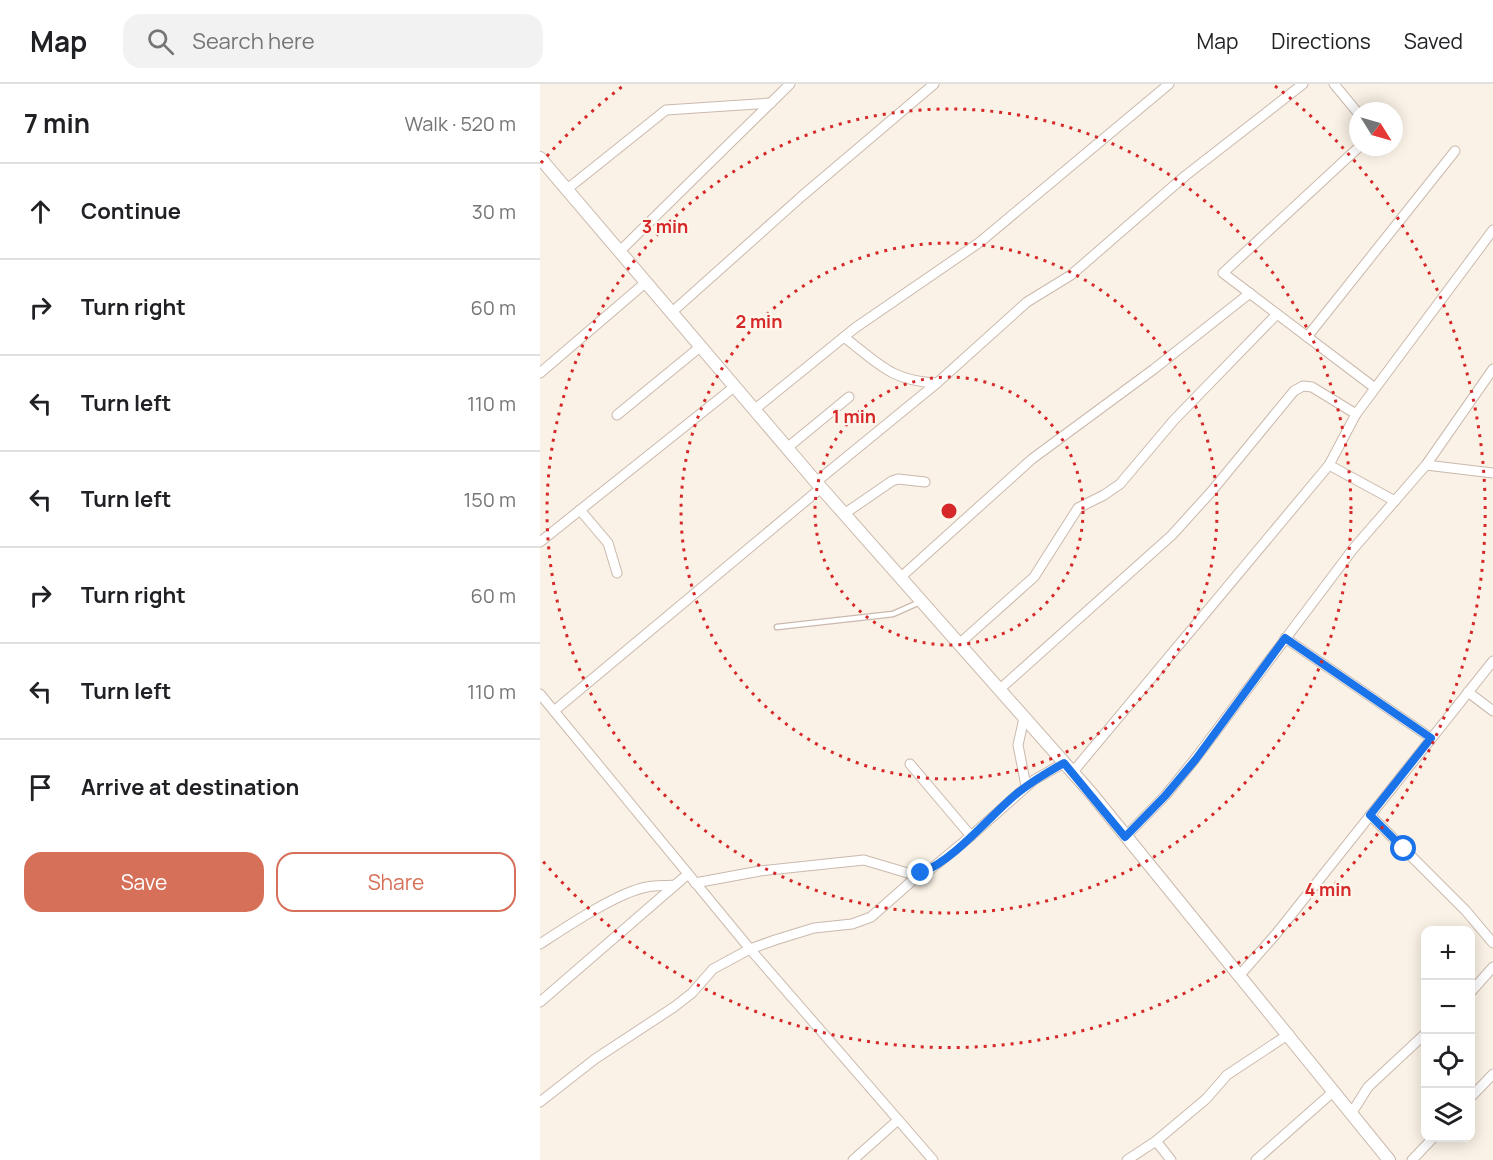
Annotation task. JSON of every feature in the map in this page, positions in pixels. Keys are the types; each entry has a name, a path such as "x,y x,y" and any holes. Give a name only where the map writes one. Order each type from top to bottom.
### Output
{"street":[{"path":"619,252 790,84"},
{"path":"671,313 802,196 934,84"},
{"path":"754,410 844,337 980,242 1169,84"},
{"path":"554,711 937,383 1027,302 1071,275 1185,176 1303,84"},
{"path":"1334,84 1349,102"},
{"path":"566,190 666,110 771,103"},
{"path":"1307,337 1455,151"},
{"path":"1349,156 1223,273 1375,388"},
{"path":"540,158 734,387 1068,768 1289,1034 1385,1158"},
{"path":"695,883 760,872 864,860 911,874 921,873 931,869 971,836 1026,786 1068,768 1329,465 1356,414 1493,230"},
{"path":"540,373 645,283"},
{"path":"901,577 1032,459 1154,369 1250,293"},
{"path":"960,644 1034,577 1051,555 1070,518 1078,508 1120,484 1166,429 1277,314"},
{"path":"844,337 893,374 912,382 937,383"},
{"path":"617,415 700,347"},
{"path":"1125,837 1165,796 1196,759 1353,549 1426,465 1493,369"},
{"path":"1000,689 1172,535 1211,492 1294,391 1303,386 1312,387 1356,414"},
{"path":"540,542 734,387"},
{"path":"787,448 849,397"},
{"path":"1329,465 1395,501"},
{"path":"1426,465 1493,473"},
{"path":"844,514 892,481 898,479 925,482"},
{"path":"580,510 608,543 617,573"},
{"path":"1285,638 1431,738"},
{"path":"1239,976 1493,661"},
{"path":"1468,692 1493,711"},
{"path":"540,694 750,949 933,1160"},
{"path":"1024,718 1018,745 1026,786"},
{"path":"910,764 971,836"},
{"path":"1370,815 1434,878 1493,943"},
{"path":"540,1102 595,1059 683,1000 713,969 750,949 814,928 862,920 898,896 921,873"},
{"path":"540,1002 688,874"},
{"path":"540,944 565,927 646,887 675,885"},
{"path":"1475,987 1493,967"},
{"path":"1127,1160 1156,1141 1206,1099 1227,1075 1289,1034"},
{"path":"1351,1114 1368,1086 1424,1034"},
{"path":"1475,1093 1493,1074"},
{"path":"1256,1160 1334,1091"},
{"path":"853,1160 898,1120"},
{"path":"1156,1141 1171,1160"},
{"path":"1412,1160 1428,1142"}],"lane":[{"path":"777,627 893,614 922,601"}],"route":[{"path":"921,873 931,869 1034,780 1064,763 1125,837 1165,796 1196,759 1285,638 1431,738 1370,815 1404,849"}]}
